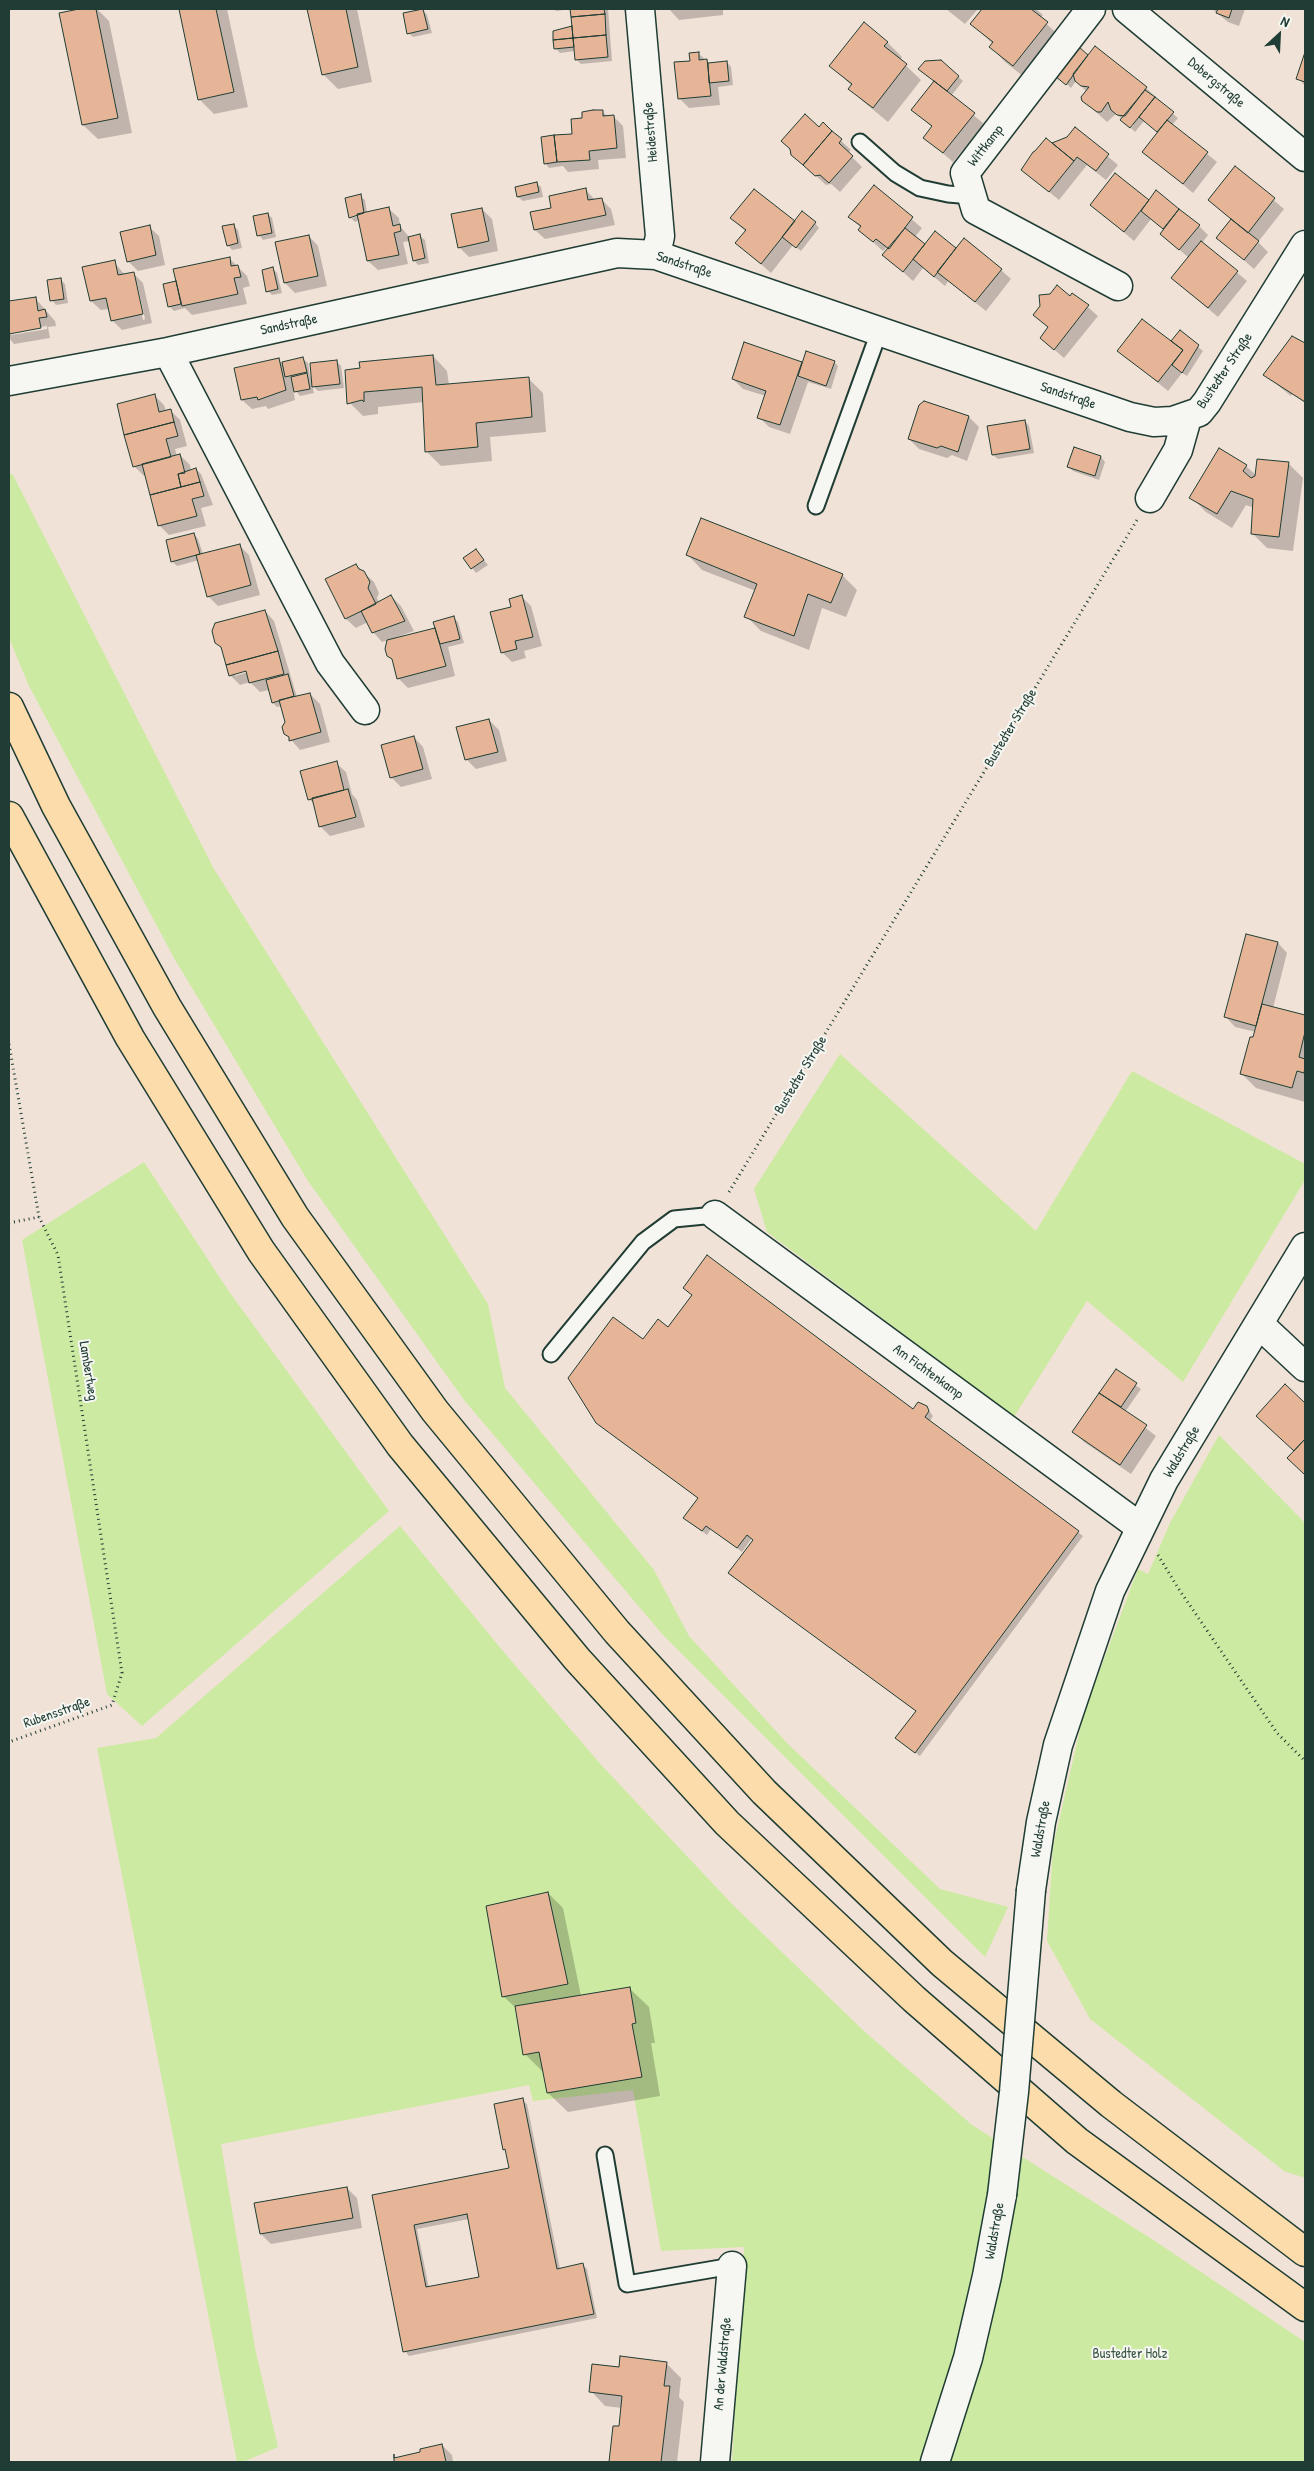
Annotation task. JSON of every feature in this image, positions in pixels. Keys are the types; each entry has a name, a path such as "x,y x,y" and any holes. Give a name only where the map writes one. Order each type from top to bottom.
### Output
{"highway":[{"path":"9,707 56,806 167,1007 295,1217 435,1411 617,1632 764,1792 942,1963 1111,2104 1305,2252"},
{"path":"9,816 130,1038 262,1251 400,1444 578,1659 727,1822 914,1999 1077,2141 1305,2307"}],"street":[{"name":"Heidestraße","path":"640,9 660,236 656,255"},
{"name":"Wittkamp","path":"1091,9 965,174 976,210 1118,286"},
{"name":"Dobergstraße","path":"1127,9 1305,158"},
{"name":"Bustedter Straße","path":"1150,498 1178,450 1187,418 1199,412 1207,402 1305,245"},
{"name":"Sandstraße","path":"9,381 168,352 616,254 656,255 1130,417 1154,422 1187,418"},
{"path":"168,352 330,663 364,710"},
{"name":"Am Fichtenkamp","path":"715,1216 1140,1527"},
{"name":"Waldstraße","path":"935,2462 968,2358 987,2276 1002,2195 1014,2092 1031,1890 1041,1822 1058,1745 1110,1591 1140,1527 1164,1480 1305,1247"},
{"path":"1259,1324 1305,1367"},
{"name":"An der Waldstraße","path":"714,2462 732,2266"}],"lane":[{"path":"860,142 895,173 920,188 948,194 972,196"},
{"path":"816,506 878,332"},
{"path":"551,1354 643,1242 674,1219 715,1216"},
{"path":"605,2154 627,2284 732,2266"}],"path":[{"name":"Bustedter Straße","path":"715,1216 1150,498"},
{"name":"Lambertweg","path":"9,1044 39,1218 58,1255 87,1436 122,1673 112,1705"},
{"path":"9,1223 39,1218"},
{"path":"1140,1527 1178,1588 1277,1733 1305,1761"},
{"name":"Rubensstraße","path":"9,1742 112,1705"}],"green space":[{"path":"9,473 13,475 214,869 488,1304 505,1388 654,1570 689,1636 787,1743 940,1889 1008,1907 985,1957 663,1635 464,1400 308,1181 174,958 29,686 9,638"},
{"path":"840,1054 1036,1231 1132,1071 1305,1164 1305,1180 1183,1382 1087,1301 1014,1417 767,1232 754,1189"},
{"path":"144,1162 230,1293 389,1511 142,1726 107,1694 22,1240"},
{"path":"1219,1435 1305,1523 1305,2178 1284,2171 1090,2019 1047,1941 1053,1847 1084,1712 1138,1569 1148,1574 1170,1523"},
{"name":"Bustedter Holz","path":"400,1526 507,1656 604,1768 733,1905 864,2031 972,2125 1155,2241 1305,2342 1305,2462 732,2462 744,2247 661,2251 633,2090 533,2101 529,2085 221,2144 255,2348 278,2447 243,2462 237,2462 97,1748 156,1738"}],"building":[{"path":"79,9 96,9 118,118 82,125 59,13"},
{"path":"179,9 216,9 234,92 198,100"},
{"path":"307,9 346,9 358,67 322,75"},
{"path":"423,9 428,29 407,34 403,13"},
{"path":"570,9 604,9 605,14 571,17"},
{"path":"982,9 1031,9 1048,22 1013,66 989,47 993,42 970,24"},
{"path":"1218,9 1232,9 1229,18 1216,13"},
{"path":"605,14 606,35 573,38 571,17"},
{"path":"864,22 888,42 884,46 907,64 873,108 848,89 852,84 829,66"},
{"path":"572,26 573,38 553,40 553,31"},
{"path":"606,35 608,57 575,60 573,38"},
{"path":"573,38 574,47 554,49 553,40"},
{"path":"1095,46 1147,87 1125,116 1117,115 1111,110 1108,102 1101,112 1097,112 1082,101 1081,97 1089,87 1081,86 1075,81 1073,74"},
{"path":"1079,47 1088,55 1066,85 1055,76"},
{"path":"699,52 699,60 707,59 711,96 678,99 674,62 690,61 689,53"},
{"path":"1305,52 1305,82 1296,79"},
{"path":"941,60 959,76 947,91 918,69 925,61"},
{"path":"727,61 729,81 709,83 708,63"},
{"path":"934,81 975,113 943,153 923,138 932,126 911,110"},
{"path":"1145,90 1155,97 1130,128 1120,120"},
{"path":"1155,97 1174,112 1157,132 1139,117"},
{"path":"603,110 603,116 614,115 617,148 589,151 590,160 557,162 554,135 572,134 571,119 582,118 582,112"},
{"path":"805,114 819,127 823,122 832,131 803,165 791,155 790,149 781,141"},
{"path":"1167,120 1208,152 1183,184 1142,152"},
{"path":"1075,127 1109,154 1096,171 1077,157 1074,161 1052,143 1067,137"},
{"path":"832,131 842,139 839,143 853,156 829,183 820,175 815,176 803,165"},
{"path":"554,135 557,162 544,164 541,137"},
{"path":"1046,138 1074,161 1049,192 1021,170 1033,152"},
{"path":"1235,166 1275,198 1248,233 1208,200"},
{"path":"1115,173 1149,200 1124,232 1090,205"},
{"path":"537,182 539,192 517,197 515,187"},
{"path":"874,185 913,217 889,249 876,239 873,242 858,230 861,226 848,217"},
{"path":"586,188 588,200 602,198 606,215 534,230 530,212 551,208 549,196"},
{"path":"754,189 795,221 761,264 735,243 746,230 730,218"},
{"path":"1156,190 1179,209 1163,229 1141,211"},
{"path":"361,194 364,213 349,218 345,198"},
{"path":"389,207 393,226 400,224 401,231 394,233 399,255 367,261 357,214"},
{"path":"482,208 489,241 458,248 451,214"},
{"path":"1179,209 1200,225 1179,250 1160,234"},
{"path":"802,211 816,222 796,248 782,237"},
{"path":"268,213 272,233 257,236 253,216"},
{"path":"1231,219 1259,241 1244,260 1216,238"},
{"path":"234,224 238,243 227,246 222,226"},
{"path":"150,225 156,255 127,262 120,232"},
{"path":"905,228 925,244 903,272 882,255"},
{"path":"935,231 956,248 934,277 913,259"},
{"path":"420,234 425,258 413,261 408,237"},
{"path":"309,235 318,276 284,283 275,242"},
{"path":"964,238 1002,269 975,302 937,272"},
{"path":"1201,241 1238,271 1208,308 1171,278"},
{"path":"230,257 231,266 238,265 241,277 234,278 238,294 182,306 173,269"},
{"path":"115,260 118,275 134,272 143,314 111,321 106,298 90,301 82,267"},
{"path":"273,267 278,289 266,292 262,270"},
{"path":"61,278 64,299 50,301 47,280"},
{"path":"176,281 181,304 168,307 163,284"},
{"path":"1057,285 1070,296 1072,293 1089,305 1054,350 1040,338 1048,327 1033,315 1040,306 1039,295 1050,294"},
{"path":"36,297 38,311 45,309 47,317 39,318 41,328 9,334 9,301"},
{"path":"1142,319 1183,350 1158,382 1117,351"},
{"path":"1180,330 1199,345 1182,373 1172,365 1183,350 1171,341"},
{"path":"1292,336 1305,343 1305,402 1263,375"},
{"path":"744,342 802,362 780,425 757,418 766,391 732,379"},
{"path":"806,351 835,361 826,386 798,376"},
{"path":"433,355 436,385 529,377 532,417 476,423 478,447 425,452 422,387 364,392 364,402 362,400 347,404 345,370 360,368 359,362"},
{"path":"303,357 307,372 285,377 282,362"},
{"path":"279,358 286,390 258,400 257,397 241,400 234,368"},
{"path":"337,360 340,384 312,387 310,363"},
{"path":"307,373 310,389 294,392 291,377"},
{"path":"155,394 159,412 171,409 174,422 124,435 117,404"},
{"path":"924,401 969,416 958,452 941,446 937,448 908,439 919,405"},
{"path":"1025,420 1030,449 992,455 987,426"},
{"path":"174,422 178,436 166,439 171,457 133,467 124,435"},
{"path":"1074,447 1101,456 1095,476 1067,467"},
{"path":"1219,448 1247,465 1243,471 1251,478 1255,476 1257,459 1289,462 1279,537 1251,534 1253,499 1231,491 1217,514 1189,498"},
{"path":"180,454 185,473 178,474 181,487 150,495 142,464"},
{"path":"196,468 200,482 181,487 178,474"},
{"path":"200,482 204,496 192,499 197,516 158,526 150,495"},
{"path":"701,518 843,574 831,603 808,594 794,636 744,617 757,584 686,555"},
{"path":"194,533 200,554 171,562 166,540"},
{"path":"240,544 251,585 207,597 196,555"},
{"path":"476,549 484,560 471,569 463,558"},
{"path":"356,564 359,569 364,571 370,582 368,588 376,604 345,619 325,579"},
{"path":"391,595 405,621 372,633 361,611"},
{"path":"522,595 533,637 515,641 517,649 501,653 490,612 511,607 509,599"},
{"path":"265,610 278,651 226,665 221,647 215,643 212,631 215,623"},
{"path":"454,616 460,639 440,644 433,622"},
{"path":"435,628 446,666 397,679 392,659 387,656 385,649 387,640"},
{"path":"278,651 284,674 249,683 246,671 229,676 226,665"},
{"path":"288,674 294,696 272,703 266,680"},
{"path":"310,693 321,732 289,741 289,737 284,734 282,727 285,722 279,700"},
{"path":"489,719 498,752 465,760 456,727"},
{"path":"414,736 423,769 390,778 381,745"},
{"path":"337,761 344,790 308,800 300,771"},
{"path":"348,789 356,817 319,827 312,798"},
{"path":"1246,934 1278,942 1256,1026 1224,1017"},
{"path":"1262,1004 1305,1015 1305,1032 1299,1057 1305,1059 1304,1073 1297,1071 1292,1088 1240,1074 1250,1037 1253,1037"},
{"path":"707,1255 913,1409 918,1402 927,1406 929,1411 925,1417 1079,1531 915,1753 895,1738 916,1711 728,1573 753,1540 747,1535 737,1548 706,1526 702,1531 683,1518 698,1498 596,1423 568,1378 613,1317 643,1339 658,1319 668,1327 692,1295 683,1288"},
{"path":"1116,1369 1137,1383 1121,1407 1099,1393"},
{"path":"1285,1384 1305,1403 1305,1439 1294,1451 1256,1416"},
{"path":"1099,1393 1147,1425 1120,1465 1072,1432"},
{"path":"1305,1439 1305,1475 1287,1458"},
{"path":"548,1892 568,1984 502,1997 486,1906"},
{"path":"630,1987 636,2023 632,2024 642,2077 547,2093 539,2052 523,2055 515,2006"},
{"path":"523,2098 557,2269 583,2263 594,2314 403,2352 372,2195 509,2168 505,2149 503,2150 494,2104","holes":["467,2214 479,2277 426,2287 414,2225"]},
{"path":"347,2187 353,2218 260,2234 254,2203"},
{"path":"620,2356 667,2362 664,2386 670,2386 661,2462 609,2462 613,2426 619,2426 622,2396 589,2392 592,2364 619,2367"},
{"path":"442,2444 446,2462 394,2462 394,2458 420,2452 420,2449"}]}
